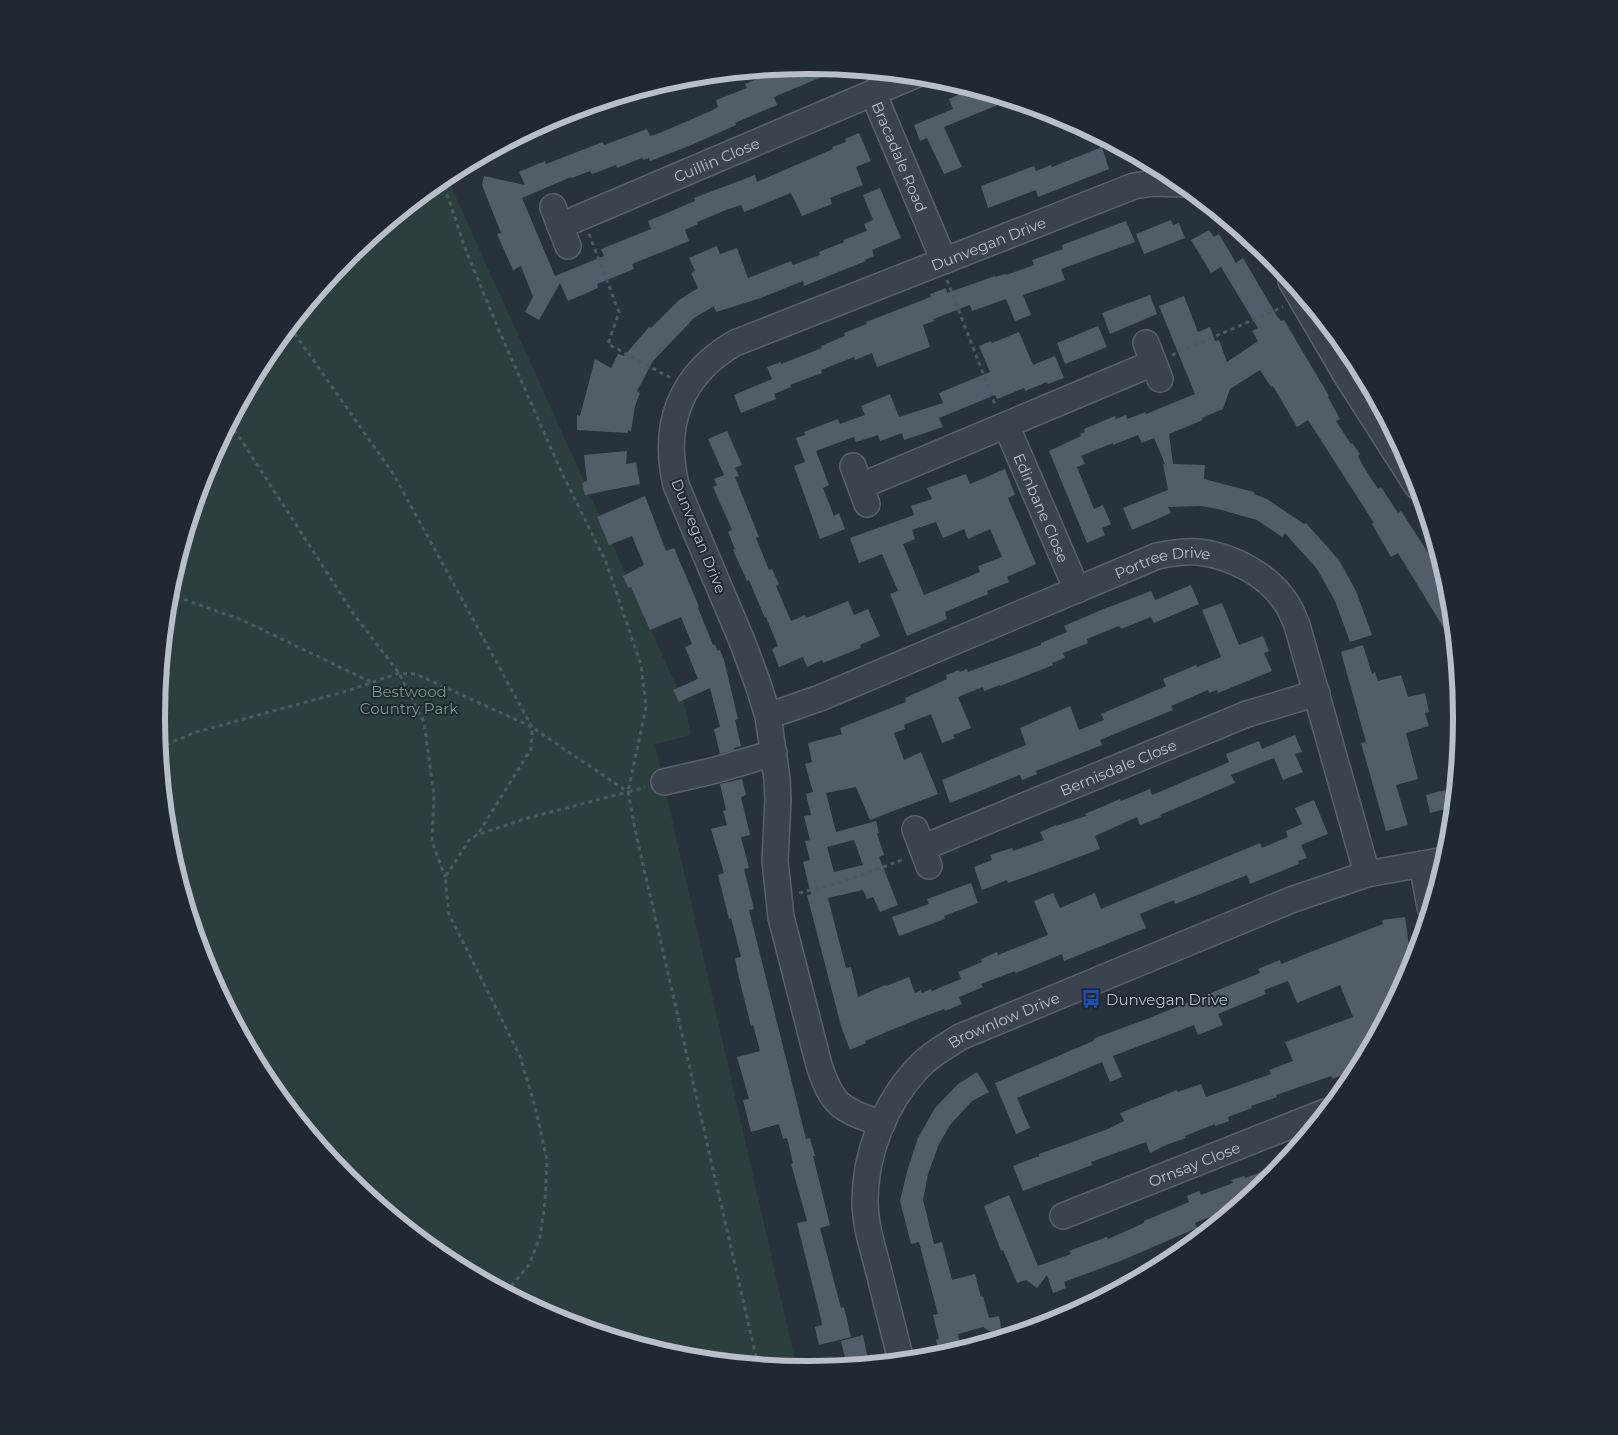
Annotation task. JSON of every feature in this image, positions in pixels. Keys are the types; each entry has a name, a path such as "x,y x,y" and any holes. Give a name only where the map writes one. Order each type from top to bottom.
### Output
{"street":[{"name":"Bracadale Road","path":"902,80 873,93 944,261"},
{"name":"Cuillin Close","path":"566,224 873,93"},
{"name":"Dunvegan Drive","path":"882,1124 846,1110 836,1102 823,1078 781,918 775,861 778,800 774,753 768,716 742,641 676,485 672,469 671,440 679,404 697,372 720,351 735,343 1134,186 1153,183 1169,184"},
{"path":"1312,316 1392,445"},
{"path":"860,485 1153,362"},
{"name":"Edinbane Close","path":"1006,425 1077,590"},
{"name":"Portree Drive","path":"768,716 820,698 1157,556 1178,552 1219,555 1236,562 1267,581 1287,603 1298,625 1367,874"},
{"name":"Bernisdale Close","path":"922,848 1248,714 1317,693"},
{"path":"664,782 716,770 774,753"},
{"path":"1433,876 1434,862"},
{"name":"Brownlow Drive","path":"899,1355 868,1230 865,1201 870,1159 882,1124 895,1098 918,1068 936,1052 960,1037 1291,900 1367,874 1434,862"},
{"name":"Ornsay Close","path":"1063,1216 1314,1116"}],"path":[{"path":"445,187 466,248 498,328 560,469 606,562 641,665 646,707 628,792 757,1359"},
{"path":"566,224 619,312 608,344 687,387"},
{"path":"944,261 944,271 1000,417 1006,425"},
{"path":"1153,362 1215,338 1293,303 1295,295"},
{"path":"294,332 394,475 532,727 531,749 477,835"},
{"path":"234,429 355,616 399,673 424,722 434,795 432,841 445,877 449,914 520,1056 535,1107 547,1160 545,1202 540,1237 529,1265 510,1287"},
{"path":"177,597 242,620 372,683"},
{"path":"166,746 196,732 347,691 399,673 416,674 532,727 628,792"},
{"path":"445,877 470,839 477,835 527,818 664,782"},
{"path":"778,898 841,882 915,856 922,848"}],"green space":[{"name":"Bestwood Country Park","path":"450,183 684,703 691,735 655,744 795,1361 725,1356 683,1349 602,1327 524,1295 451,1253 417,1228 354,1173 325,1142 274,1075 251,1039 214,964 187,884 171,802 165,718 171,633 187,551 199,511 214,471 251,396 298,326 354,262 417,207"}],"building":[{"path":"828,74 774,97 777,105 689,146 650,161 649,158 643,160 642,158 617,168 616,165 592,174 590,171 522,198 555,276 604,256 601,249 651,229 648,221 695,201 694,198 755,175 757,182 833,149 832,147 846,142 845,139 859,133 871,161 856,167 863,185 830,198 832,204 802,216 791,193 744,212 741,205 726,210 697,222 698,224 685,230 689,241 632,264 634,269 597,284 598,288 568,301 560,283 539,320 525,312 533,297 521,266 513,270 497,234 501,233 482,185 484,176 525,185 519,172 545,161 546,164 603,142 604,145 647,129 650,136 657,134 711,111 718,107 716,100 747,88 745,84 767,75"},
{"path":"963,93 1001,104 944,127 962,167 944,174 927,138 920,141 914,125 953,109 949,99"},
{"path":"1102,147 1109,169 1038,197 1036,190 988,208 981,186 1034,166 1036,171 1051,165 1052,167"},
{"path":"880,188 901,238 872,250 874,256 866,261 804,286 803,281 761,298 716,312 714,306 694,318 653,361 637,391 640,393 635,406 631,431 628,430 628,433 577,430 577,415 580,416 595,359 611,368 618,354 624,356 649,327 651,328 679,300 698,288 691,273 695,271 689,258 717,246 720,254 737,248 748,278 791,261 793,265 820,255 819,252 867,231 864,224 873,220 863,195"},
{"path":"1171,220 1173,225 1179,223 1185,238 1144,254 1136,234"},
{"path":"1126,221 1135,242 1061,269 1065,280 1023,295 1031,315 1015,321 1006,299 972,311 970,305 933,319 934,321 923,325 930,347 877,367 872,353 855,360 854,357 821,370 822,373 790,385 791,387 774,394 776,399 741,413 734,395 772,379 767,367 781,362 781,364 822,348 821,346 845,336 844,333 867,324 866,322 931,297 930,294 946,288 947,293 1034,265 1032,260 1063,249 1062,245"},
{"path":"1209,230 1214,237 1219,234 1236,263 1243,258 1277,316 1281,321 1284,320 1329,396 1340,419 1336,421 1360,454 1358,456 1363,466 1378,489 1381,487 1398,513 1401,511 1433,560 1447,634 1398,553 1391,557 1372,524 1374,523 1308,420 1297,427 1273,386 1271,387 1260,370 1230,389 1223,409 1202,418 1203,420 1169,434 1173,464 1205,465 1204,479 1254,492 1254,494 1267,499 1304,524 1306,523 1339,560 1356,591 1372,635 1350,642 1335,601 1317,569 1285,533 1282,537 1257,520 1201,506 1168,507 1171,513 1132,530 1123,508 1168,490 1163,464 1165,464 1154,438 1142,443 1138,435 1081,456 1085,464 1077,467 1094,509 1103,505 1111,524 1102,528 1105,535 1087,543 1049,451 1081,436 1080,434 1085,432 1084,429 1115,416 1116,419 1126,415 1127,419 1146,412 1146,414 1195,394 1159,306 1184,296 1198,332 1210,327 1215,341 1219,340 1227,362 1258,341 1252,331 1258,328 1221,267 1211,273 1191,240"},
{"path":"1150,295 1157,314 1110,334 1102,313"},
{"path":"1098,326 1107,347 1065,364 1057,343"},
{"path":"1019,332 1033,365 1055,356 1064,378 1048,384 1047,382 1025,391 1024,388 997,399 995,395 939,418 943,427 904,440 902,433 880,441 878,435 856,442 854,437 816,451 829,485 823,488 834,516 839,513 845,529 820,539 794,466 805,462 796,438 805,435 804,432 838,419 840,424 865,415 861,406 890,394 899,417 943,403 939,393 990,372 979,346"},
{"path":"727,431 742,465 735,468 739,476 735,477 759,537 756,538 769,570 772,569 779,584 776,586 791,621 805,615 806,618 848,601 854,615 868,609 880,636 860,645 861,648 823,663 822,660 807,667 803,657 779,667 772,649 778,646 749,580 747,581 733,550 735,549 728,532 732,530 713,487 717,485 714,479 724,475 708,439"},
{"path":"627,451 626,464 636,462 640,484 585,495 582,483 587,481 584,455"},
{"path":"1005,469 1015,495 1008,498 1036,564 1007,577 1009,582 987,591 988,594 945,612 947,619 907,636 890,594 898,591 882,554 859,563 850,538 914,515 911,506 932,499 927,488 966,474 970,484","holes":["936,522 943,538 964,529 968,539 990,529 1002,557 978,566 980,572 924,595 903,544 915,539 912,530"]},
{"path":"645,496 666,551 674,548 713,645 715,645 718,651 720,650 724,660 738,719 735,720 741,746 734,748 734,750 720,754 714,729 720,727 710,688 679,702 673,690 698,679 685,647 692,644 681,617 650,630 631,587 628,588 623,576 644,565 632,536 609,545 597,517"},
{"path":"1191,585 1199,604 1154,623 1151,617 1121,629 1119,626 1087,639 1088,643 1063,653 1065,658 1052,663 1053,665 1000,686 984,691 983,687 958,697 971,728 953,735 955,738 942,743 931,714 904,725 905,729 894,733 904,760 921,752 938,794 870,820 856,787 826,793 836,832 876,821 879,833 877,834 884,855 879,857 898,905 880,912 873,897 867,899 863,890 828,898 846,968 851,967 858,997 909,977 915,993 921,990 922,993 931,989 932,991 961,979 958,972 982,962 981,959 997,952 998,955 1048,935 1034,901 1053,893 1060,908 1095,893 1101,909 1260,843 1262,848 1288,837 1286,831 1302,824 1295,808 1314,800 1328,834 1301,845 1307,858 1298,861 1299,864 1250,884 1247,875 1175,904 1174,900 1140,914 1146,928 1064,961 1062,954 1016,973 1015,971 981,984 983,987 959,997 962,1004 918,1019 865,1041 866,1043 850,1050 841,1026 807,895 811,894 803,862 810,860 805,841 810,840 804,816 811,815 806,794 813,792 805,764 812,762 808,743 842,734 840,728 906,702 905,698 947,679 946,675 959,670 960,672 967,669 968,672 1041,645 1041,643 1067,632 1064,626 1101,610 1151,591 1155,600","holes":["854,840 863,865 834,872 827,847"]},
{"path":"1222,603 1239,645 1263,636 1269,651 1264,653 1272,671 1218,693 1217,690 1209,693 1208,690 1171,706 1173,710 1100,740 1102,745 1036,771 1037,774 1022,780 1020,775 950,803 942,780 1026,745 1020,728 1070,706 1079,730 1104,720 1101,714 1166,686 1163,679 1221,657 1202,610"},
{"path":"1363,645 1372,674 1375,672 1378,681 1401,675 1408,697 1425,693 1429,712 1425,713 1429,726 1406,733 1418,779 1396,785 1408,825 1386,831 1361,743 1366,742 1341,652"},
{"path":"1295,735 1302,752 1295,754 1303,772 1283,780 1274,758 1231,775 1235,783 1160,815 1161,817 1140,825 1137,817 1095,836 1100,849 1008,883 1007,880 982,890 974,867 992,860 990,855 1012,848 1013,851 1044,840 1040,832 1086,816 1085,814 1120,799 1121,801 1150,789 1152,795 1211,770 1229,762 1226,754 1259,741 1262,749"},
{"path":"742,779 746,795 741,797 750,835 741,837 749,868 744,869 754,909 749,910 806,1139 810,1138 815,1156 813,1156 830,1225 820,1228 841,1308 844,1307 851,1337 819,1345 815,1327 822,1325 821,1319 797,1223 807,1221 791,1164 793,1163 787,1138 783,1139 779,1124 751,1132 743,1100 749,1099 737,1057 760,1051 753,1025 751,1026 739,978 735,958 741,957 718,875 724,873 711,829 727,825 723,811 726,810 720,784"},
{"path":"1445,790 1447,800 1446,809 1430,813 1426,795"},
{"path":"971,883 978,903 944,916 945,919 899,936 892,917 929,904 927,899"},
{"path":"1405,917 1410,949 1367,1039 1345,1074 1333,1079 1331,1076 1276,1095 1277,1097 1228,1117 1229,1121 1215,1126 1215,1124 1185,1136 1186,1138 1150,1153 1146,1142 1091,1162 1092,1165 1023,1191 1013,1166 1039,1156 1039,1154 1108,1129 1124,1121 1120,1113 1177,1090 1178,1092 1201,1084 1206,1097 1271,1074 1269,1070 1293,1061 1285,1042 1353,1017 1340,985 1297,1003 1288,981 1264,990 1266,994 1218,1014 1223,1025 1198,1035 1194,1025 1113,1056 1122,1077 1110,1082 1102,1062 1017,1098 1030,1128 1016,1134 995,1083 1093,1041 1095,1038 1260,973 1258,969 1280,960 1281,964 1383,924 1382,920"},
{"path":"977,1072 989,1092 972,1101 950,1125 939,1144 928,1174 923,1200 934,1244 942,1242 952,1280 975,1274 989,1318 999,1316 1002,1331 994,1334 983,1327 958,1334 960,1343 938,1348 936,1340 939,1339 933,1315 938,1314 919,1242 911,1244 900,1201 918,1138 935,1108 958,1084"},
{"path":"1267,1170 1218,1214 1195,1223 1197,1228 1123,1260 1064,1282 1066,1288 1053,1293 1047,1275 1037,1288 1026,1280 1017,1283 1003,1250 1001,1251 984,1206 1009,1195 1038,1266 1071,1254 1069,1251 1107,1237 1108,1239 1189,1202 1187,1196 1199,1191 1201,1195 1233,1183 1231,1180 1244,1176 1245,1178"},
{"path":"863,1335 868,1358 846,1360 841,1341"}],"place":[{"name":"Dunvegan Drive","path":"1091,999"}]}
